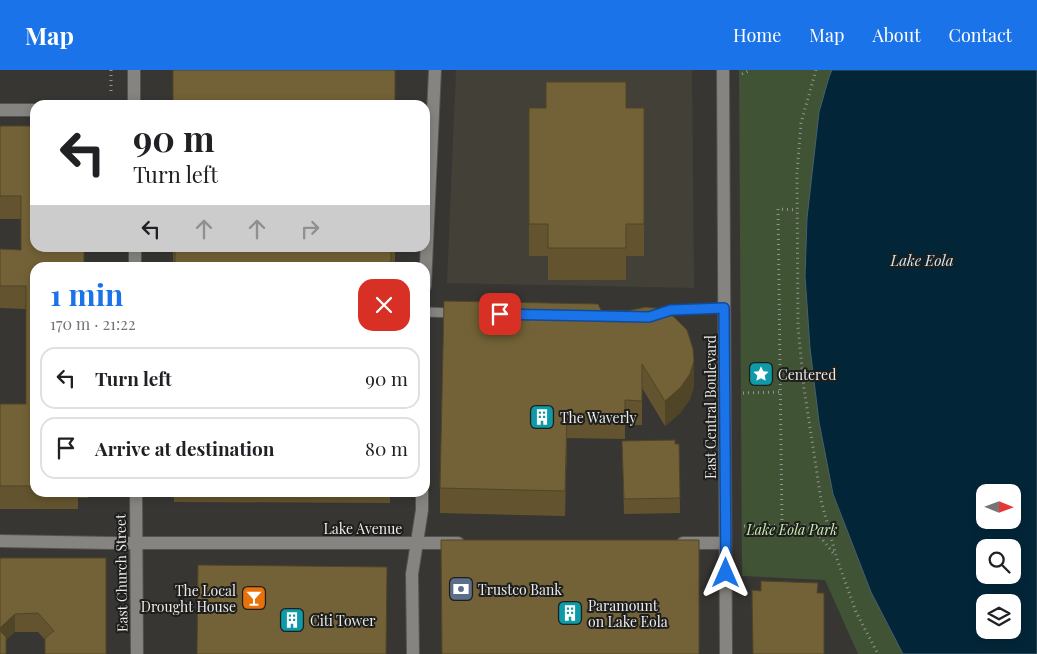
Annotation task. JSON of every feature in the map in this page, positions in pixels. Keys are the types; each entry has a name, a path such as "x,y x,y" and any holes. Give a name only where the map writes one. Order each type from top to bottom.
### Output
{"street":[{"path":"134,70 134,100"},
{"path":"430,178 435,70"},
{"name":"East Central Boulevard","path":"723,70 726,654"},
{"path":"0,110 30,110"},
{"name":"East Church Street","path":"136,497 137,654"},
{"path":"413,654 412,574 422,510 422,497"},
{"name":"Lake Avenue","path":"0,541 466,543"},
{"path":"672,543 725,543"}],"lane":[{"path":"649,317 671,310 724,308"},
{"path":"430,312 464,313"},
{"path":"581,316 640,317"}],"path":[{"path":"111,70 111,96"},
{"path":"742,74 751,70"},
{"path":"816,70 801,123 797,172 798,327 804,388 821,500 836,556 856,612 878,654"},
{"path":"782,524 778,210 797,210"},
{"path":"743,393 780,392"},
{"path":"744,526 803,525 815,530 836,556"}],"shaded area":[{"path":"456,70 692,70 694,288 447,283"}],"green space":[{"name":"Lake Eola Park","path":"739,70 832,70 819,112 807,218 805,277 810,348 819,422 833,495 871,592 903,654 858,654 825,580 742,576"}],"water":[{"name":"Lake Eola","path":"832,70 1037,70 1037,654 903,654 871,592 833,494 819,422 810,348 805,276 807,218 819,112"}],"building":[{"path":"173,70 395,70 395,100 173,100"},
{"path":"546,82 626,82 626,108 644,108 644,224 626,224 626,248 548,248 548,224 529,224 529,108 546,108"},
{"path":"0,126 30,126 30,252 84,252 84,262 30,262 30,486 0,486 0,404 26,404 26,286 0,286 0,249 21,250 21,196 0,196"},
{"path":"175,252 391,252 391,262 175,262"},
{"name":"The Waverly","path":"444,301 598,304 607,322 627,311 646,307 662,309 674,317 687,330 693,349 694,361 690,374 680,388 665,401 642,364 642,401 625,400 625,414 567,413 565,491 440,488"},
{"path":"675,440 675,444 679,444 680,498 624,499 622,441"},
{"name":"Paramount on Lake Eola","path":"441,540 699,540 699,654 442,654"},
{"path":"0,558 106,558 106,654 45,654 45,638 54,631 38,613 15,614 0,628"},
{"name":"Citi Tower","path":"198,565 387,567 386,654 197,654"},
{"path":"761,581 818,583 817,593 824,593 824,654 753,654 752,590 761,591"},
{"path":"0,631 6,637 6,654 0,654"}],"place":[{"name":"Centered","path":"761,374"},
{"name":"The Waverly","path":"542,417"},
{"name":"Trustco Bank","path":"461,589"},
{"name":"The Local Drought House","path":"254,598"},
{"name":"Paramount on Lake Eola","path":"570,613"},
{"name":"Citi Tower","path":"292,620"}],"route":[{"path":"500,314 649,317 671,310 724,308 726,573"}]}
